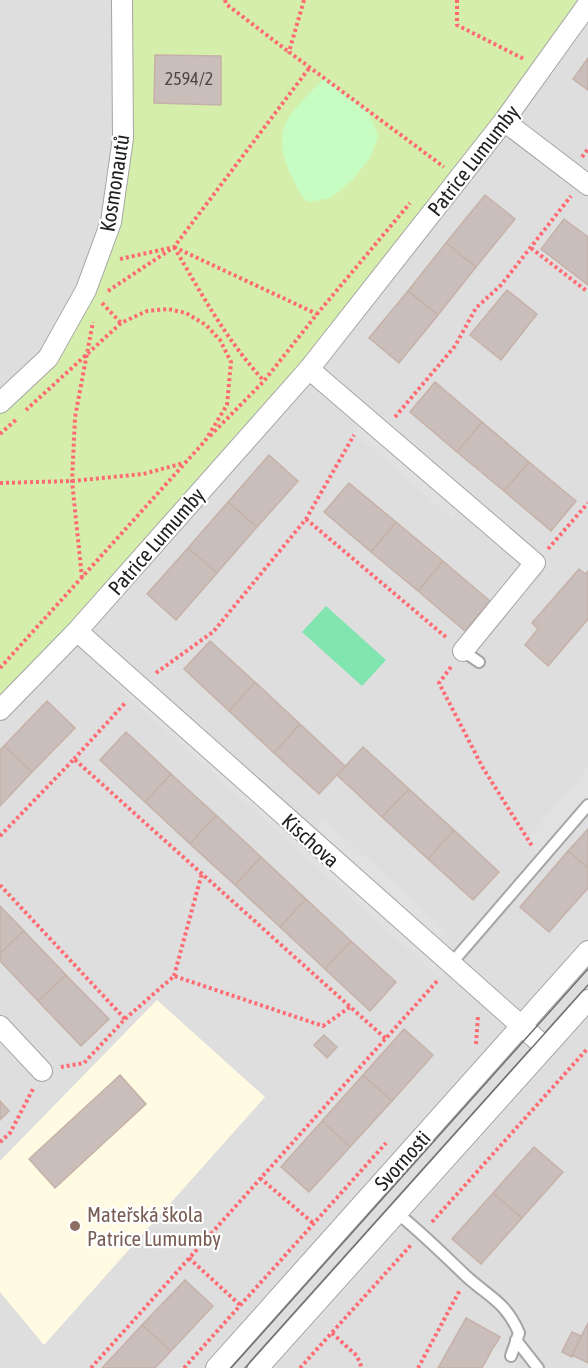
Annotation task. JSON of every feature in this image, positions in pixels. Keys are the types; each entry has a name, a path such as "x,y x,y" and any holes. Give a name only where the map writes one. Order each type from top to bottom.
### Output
{"street":[{"name":"Kosmonautů","path":"0,403 48,358 86,290 111,222 123,138 122,0"},
{"name":"Patrice Lumumby","path":"0,710 77,631 309,369 504,121 588,4"},
{"path":"504,121 585,183"},
{"path":"309,369 536,563 471,656"},
{"name":"Kischova","path":"77,631 134,692 445,971 521,1026 545,1047"},
{"name":"Svornosti","path":"216,1368 588,951"},
{"name":"Svornosti","path":"258,1368 588,1000"},
{"path":"0,1026 42,1071"}],"lane":[{"path":"445,971 588,805"},
{"path":"397,1213 422,1233 467,1277 501,1303 512,1316 519,1333 511,1356"},
{"path":"516,1340 538,1368"}],"path":[{"path":"225,0 226,4 289,52 459,178"},
{"path":"289,52 304,0"},
{"path":"457,0 458,25 524,59"},
{"path":"517,68 531,51"},
{"path":"174,247 310,67"},
{"path":"435,174 449,156"},
{"path":"382,432 455,346 476,308 501,285 585,183"},
{"path":"0,668 205,441 264,381 412,200"},
{"path":"174,247 217,319 264,381"},
{"path":"96,264 174,247 317,314"},
{"path":"531,248 588,292"},
{"path":"96,309 98,298 121,323"},
{"path":"0,434 121,323 147,311 168,309 186,314 206,325 220,340 231,362 227,405 205,441"},
{"path":"82,578 72,481 75,417 94,321"},
{"path":"0,836 134,692 213,632 306,519 364,416"},
{"path":"0,483 72,481 143,474 185,463"},
{"path":"536,563 588,503"},
{"path":"306,519 471,656 439,683 483,768 540,860"},
{"path":"0,661 7,661"},
{"path":"74,759 386,1039"},
{"path":"0,1142 10,1133 42,1071 84,1063 125,1019 174,976 202,873"},
{"path":"0,885 125,1019"},
{"path":"91,1368 445,971"},
{"path":"174,976 323,1026 350,1007"},
{"path":"468,1053 476,1044 478,1012"},
{"path":"300,1368 588,1048"},
{"path":"184,1368 390,1138"},
{"path":"260,1178 313,1223"},
{"path":"189,1258 240,1305"},
{"path":"417,1368 467,1277"},
{"path":"332,1333 357,1356 362,1368"}],"shaded area":[{"path":"0,0 588,0 588,1368 0,1368"},
{"path":"364,416 460,498 452,518 355,434"},
{"path":"113,664 308,837 324,819 446,930 430,946 450,965 440,978 105,676"},
{"path":"588,767 588,805 541,860 527,839"},
{"name":"Mateřská škola Patrice Lumumby","path":"157,1000 265,1097 44,1345 0,1292 0,1161"},
{"path":"588,1008 588,1018 275,1368 267,1368"},
{"path":"493,1348 519,1358 514,1368 482,1368"}],"green space":[{"path":"122,0 588,0 311,366 0,710 0,403 48,358 111,222"},
{"path":"324,78 368,111 378,136 371,157 352,180 331,198 308,202 298,190 285,158 282,144 283,131 294,110"},
{"path":"326,606 386,660 362,686 302,632"}],"building":[{"path":"155,55 221,56 221,105 154,103"},
{"path":"588,58 588,90 573,79"},
{"path":"485,195 515,219 476,267 446,243"},
{"path":"564,219 588,237 588,285 541,249"},
{"path":"446,243 476,267 438,315 408,291"},
{"path":"507,290 537,314 501,360 470,335"},
{"path":"408,291 438,315 399,363 369,338"},
{"path":"435,382 482,422 457,452 410,412"},
{"path":"482,422 529,462 504,491 457,452"},
{"path":"269,455 298,481 257,527 228,502"},
{"path":"529,462 576,501 551,531 504,491"},
{"path":"349,483 396,522 371,552 324,512"},
{"path":"228,502 257,527 217,573 188,548"},
{"path":"396,522 443,561 418,591 371,552"},
{"path":"188,548 217,573 176,620 147,594"},
{"path":"443,561 490,601 465,631 418,591"},
{"path":"579,569 585,574 588,571 588,619 548,666 525,645 538,629 532,623"},
{"path":"210,641 255,682 229,711 184,669"},
{"path":"255,682 300,724 274,753 229,711"},
{"path":"47,701 75,728 32,772 4,746"},
{"path":"300,724 345,766 319,794 274,753"},
{"path":"126,732 171,774 145,802 100,760"},
{"path":"4,746 32,772 0,806 0,750"},
{"path":"363,747 409,789 382,817 337,775"},
{"path":"171,774 216,815 190,844 145,802"},
{"path":"409,789 454,830 428,859 382,817"},
{"path":"216,815 261,857 235,885 190,844"},
{"path":"588,829 588,868 568,851"},
{"path":"454,830 499,872 473,900 428,859"},
{"path":"568,851 588,868 588,888 549,932 520,907"},
{"path":"261,857 306,899 280,927 235,885"},
{"path":"306,899 351,941 325,969 280,927"},
{"path":"0,906 24,931 0,953"},
{"path":"24,931 66,975 38,1001 0,961 0,953"},
{"path":"351,941 396,982 370,1011 325,969"},
{"path":"66,975 109,1019 81,1046 38,1001"},
{"path":"404,1029 433,1055 392,1101 363,1075"},
{"path":"324,1035 337,1047 327,1058 314,1045"},
{"path":"120,1075 146,1104 55,1188 29,1159"},
{"path":"363,1075 392,1101 350,1147 322,1121"},
{"path":"0,1101 9,1111 0,1120"},
{"path":"322,1121 350,1147 309,1192 281,1167"},
{"path":"534,1147 563,1172 522,1218 493,1193"},
{"path":"493,1193 522,1218 481,1264 452,1239"},
{"path":"185,1280 213,1306 171,1351 142,1325"},
{"path":"466,1318 500,1337 482,1368 438,1368"},
{"path":"588,1323 588,1363 572,1355"},
{"path":"142,1325 171,1351 155,1368 102,1368"},
{"path":"572,1332 581,1336 572,1357 562,1352"}],"tram line":[{"path":"231,1368 588,969"},
{"path":"245,1368 588,985"}],"place":[{"name":"Mateřská škola Patrice Lumumby","path":"75,1226"}]}
